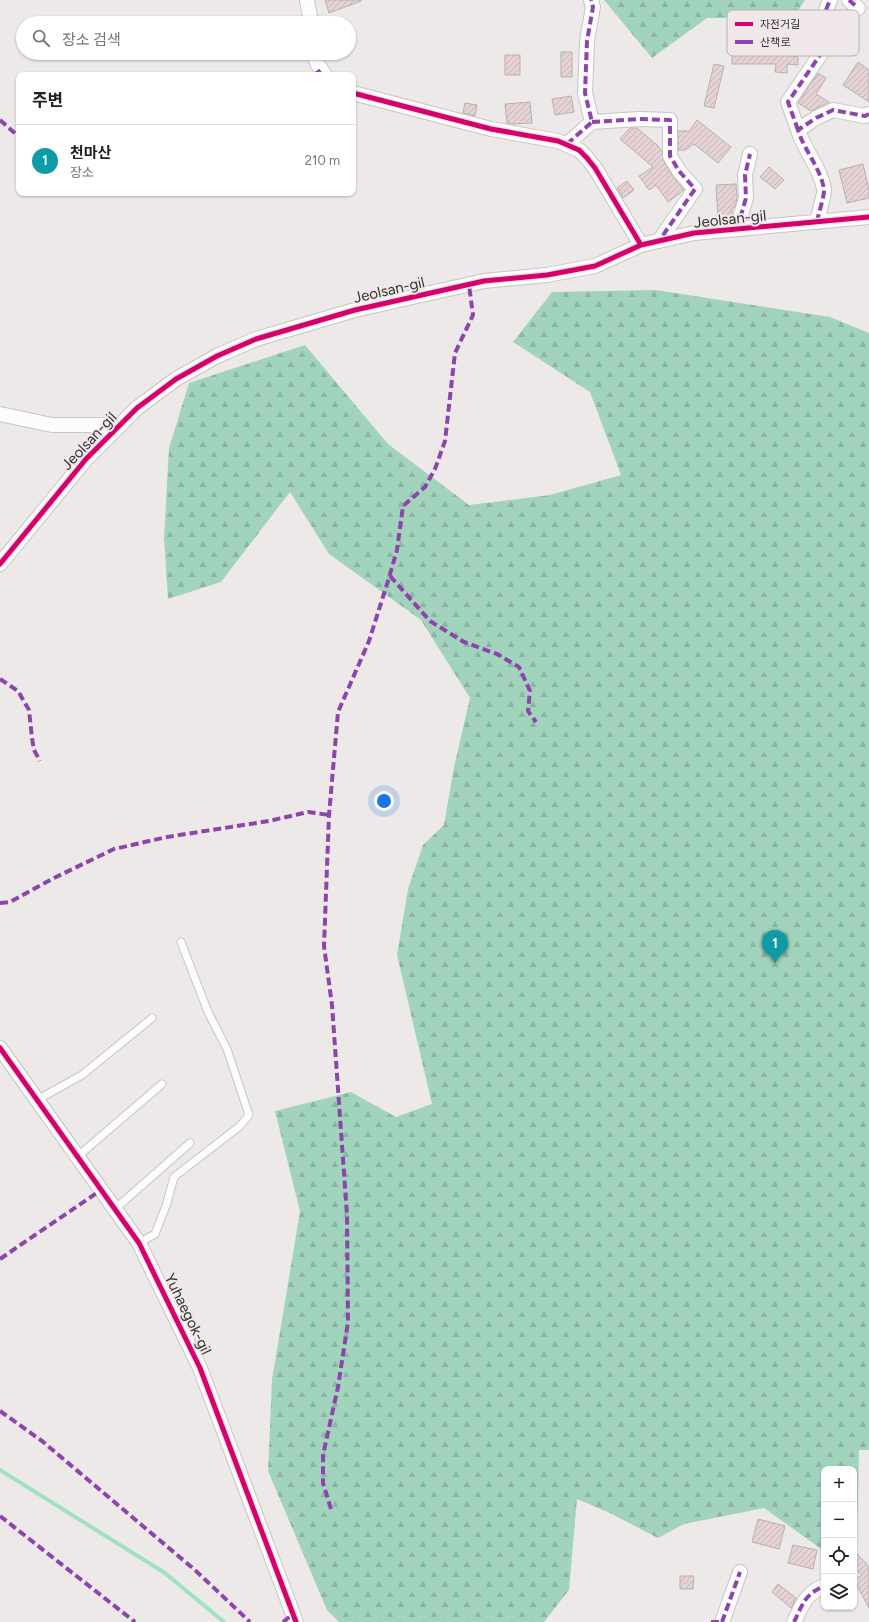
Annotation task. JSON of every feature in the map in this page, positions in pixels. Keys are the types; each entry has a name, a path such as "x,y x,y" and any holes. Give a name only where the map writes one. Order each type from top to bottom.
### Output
{"street":[{"path":"307,0 310,16"},
{"path":"591,0 593,7 587,41 585,93 592,122"},
{"path":"826,10 830,0"},
{"path":"817,222 824,190 813,160 802,143 788,102 819,56"},
{"path":"316,60 323,72"},
{"path":"356,93 491,129 558,141 579,150 587,158 641,245"},
{"path":"798,130 816,118 833,110 866,116 869,114"},
{"path":"567,144 592,122 639,119 670,120 670,156 679,171 695,189 659,241"},
{"path":"737,229 746,198 745,175 750,154"},
{"name":"Jeolsan-gil","path":"0,564 86,459 137,408 176,379 217,356 256,339 355,310 484,281 547,275 595,266 641,245 694,233 869,217"},
{"path":"0,414 52,425 120,424"},
{"name":"Yuhaegok-gil","path":"0,1048 139,1242 200,1368 296,1622"},
{"path":"711,1622 722,1622 740,1572"},
{"path":"794,1622 802,1603 815,1590 821,1587"}],"lane":[{"path":"139,1242 154,1234 166,1206 174,1177 240,1126 249,1115 227,1049 208,1012 181,942"},
{"path":"37,1100 82,1075 152,1018"},
{"path":"77,1157 162,1084"},
{"path":"115,1209 190,1143"}],"green space":[{"path":"604,0 805,0 798,10 727,10 727,18 707,18 652,58"},
{"path":"656,290 830,317 869,333 869,1450 859,1450 857,1536 857,1466 821,1466 821,1549 764,1508 684,1524 658,1538 610,1513 577,1499 569,1590 544,1622 339,1622 327,1610 268,1471 272,1380 300,1211 275,1111 351,1092 396,1117 432,1104 397,955 408,889 423,845 444,825 454,767 470,698 421,620 329,554 290,492 221,582 168,599 164,539 169,448 189,383 305,345 388,444 469,505 550,495 621,475 590,392 513,342 552,292"}],"building":[{"path":"325,0 361,0 361,1 329,13"},
{"path":"561,52 572,52 572,77 561,77"},
{"path":"505,55 520,55 520,75 505,75"},
{"path":"732,56 798,57 798,65 787,64 787,73 775,72 776,64 732,64"},
{"path":"858,62 869,70 869,102 843,85"},
{"path":"714,64 724,66 714,108 704,106"},
{"path":"818,73 826,78 816,94 829,102 811,111 798,103"},
{"path":"571,96 574,112 555,115 552,99"},
{"path":"530,102 532,123 507,123 505,104"},
{"path":"465,103 477,105 475,116 463,113"},
{"path":"697,120 731,147 718,163 694,144 685,150 678,150 678,131 689,131"},
{"path":"630,128 637,128 657,145 662,151 663,160 672,175 684,190 668,202 656,185 649,190 639,176 653,167 620,139"},
{"path":"863,164 869,190 869,198 847,203 839,170"},
{"path":"769,167 784,180 775,189 760,177"},
{"path":"627,181 634,190 623,198 617,188"},
{"path":"736,184 737,200 734,208 732,208 732,216 718,217 716,185"},
{"path":"758,1519 785,1526 779,1549 752,1542"},
{"path":"793,1545 817,1550 813,1569 788,1563"},
{"path":"857,1554 869,1568 869,1608 857,1586 857,1578 862,1575 857,1571"},
{"path":"680,1576 694,1576 693,1589 680,1589"},
{"path":"778,1584 796,1598 791,1608 772,1592"}],"waterway":[{"path":"0,1470 165,1573 224,1622"}],"marked path":[{"path":"567,144 592,122 585,93 587,41 593,7 591,0"},
{"path":"826,10 830,0"},
{"path":"849,0 858,8"},
{"path":"798,130 788,102 819,56"},
{"path":"817,222 824,189 816,166 804,145 798,130 816,118 833,110 865,116 869,114"},
{"path":"592,122 639,119 670,120 670,156 679,171 695,189 659,241"},
{"path":"0,120 16,134"},
{"path":"737,229 746,198 745,175 750,154"},
{"path":"331,1509 323,1483 323,1455 338,1387 348,1322 347,1215 332,1005 324,946 329,815 338,712 369,641 388,581 397,550 403,506 425,487 435,469 445,441 455,353 473,315 469,285"},
{"path":"390,576 430,621 464,642 497,654 519,667 530,691 528,711 536,722"},
{"path":"0,679 18,691 29,710 34,750 40,761"},
{"path":"0,903 10,902 54,878 114,849 167,837 269,821 308,812 329,815"},
{"path":"0,1259 101,1190"},
{"path":"0,1411 42,1441 195,1570 250,1622"},
{"path":"0,1516 135,1622"},
{"path":"722,1622 740,1572"},
{"path":"794,1622 802,1605 808,1597 821,1587"},
{"path":"283,1622 293,1614"},
{"path":"711,1622 723,1622"}],"cycle path":[{"path":"356,94 491,129 558,141 579,150 595,168 641,245"},
{"path":"0,564 86,459 137,408 176,379 217,356 256,339 355,310 484,281 547,275 595,266 641,245 694,233 869,217"},
{"path":"0,1048 139,1243 200,1368 296,1622"}],"place":[{"name":"천마산","path":"775,963"}]}
